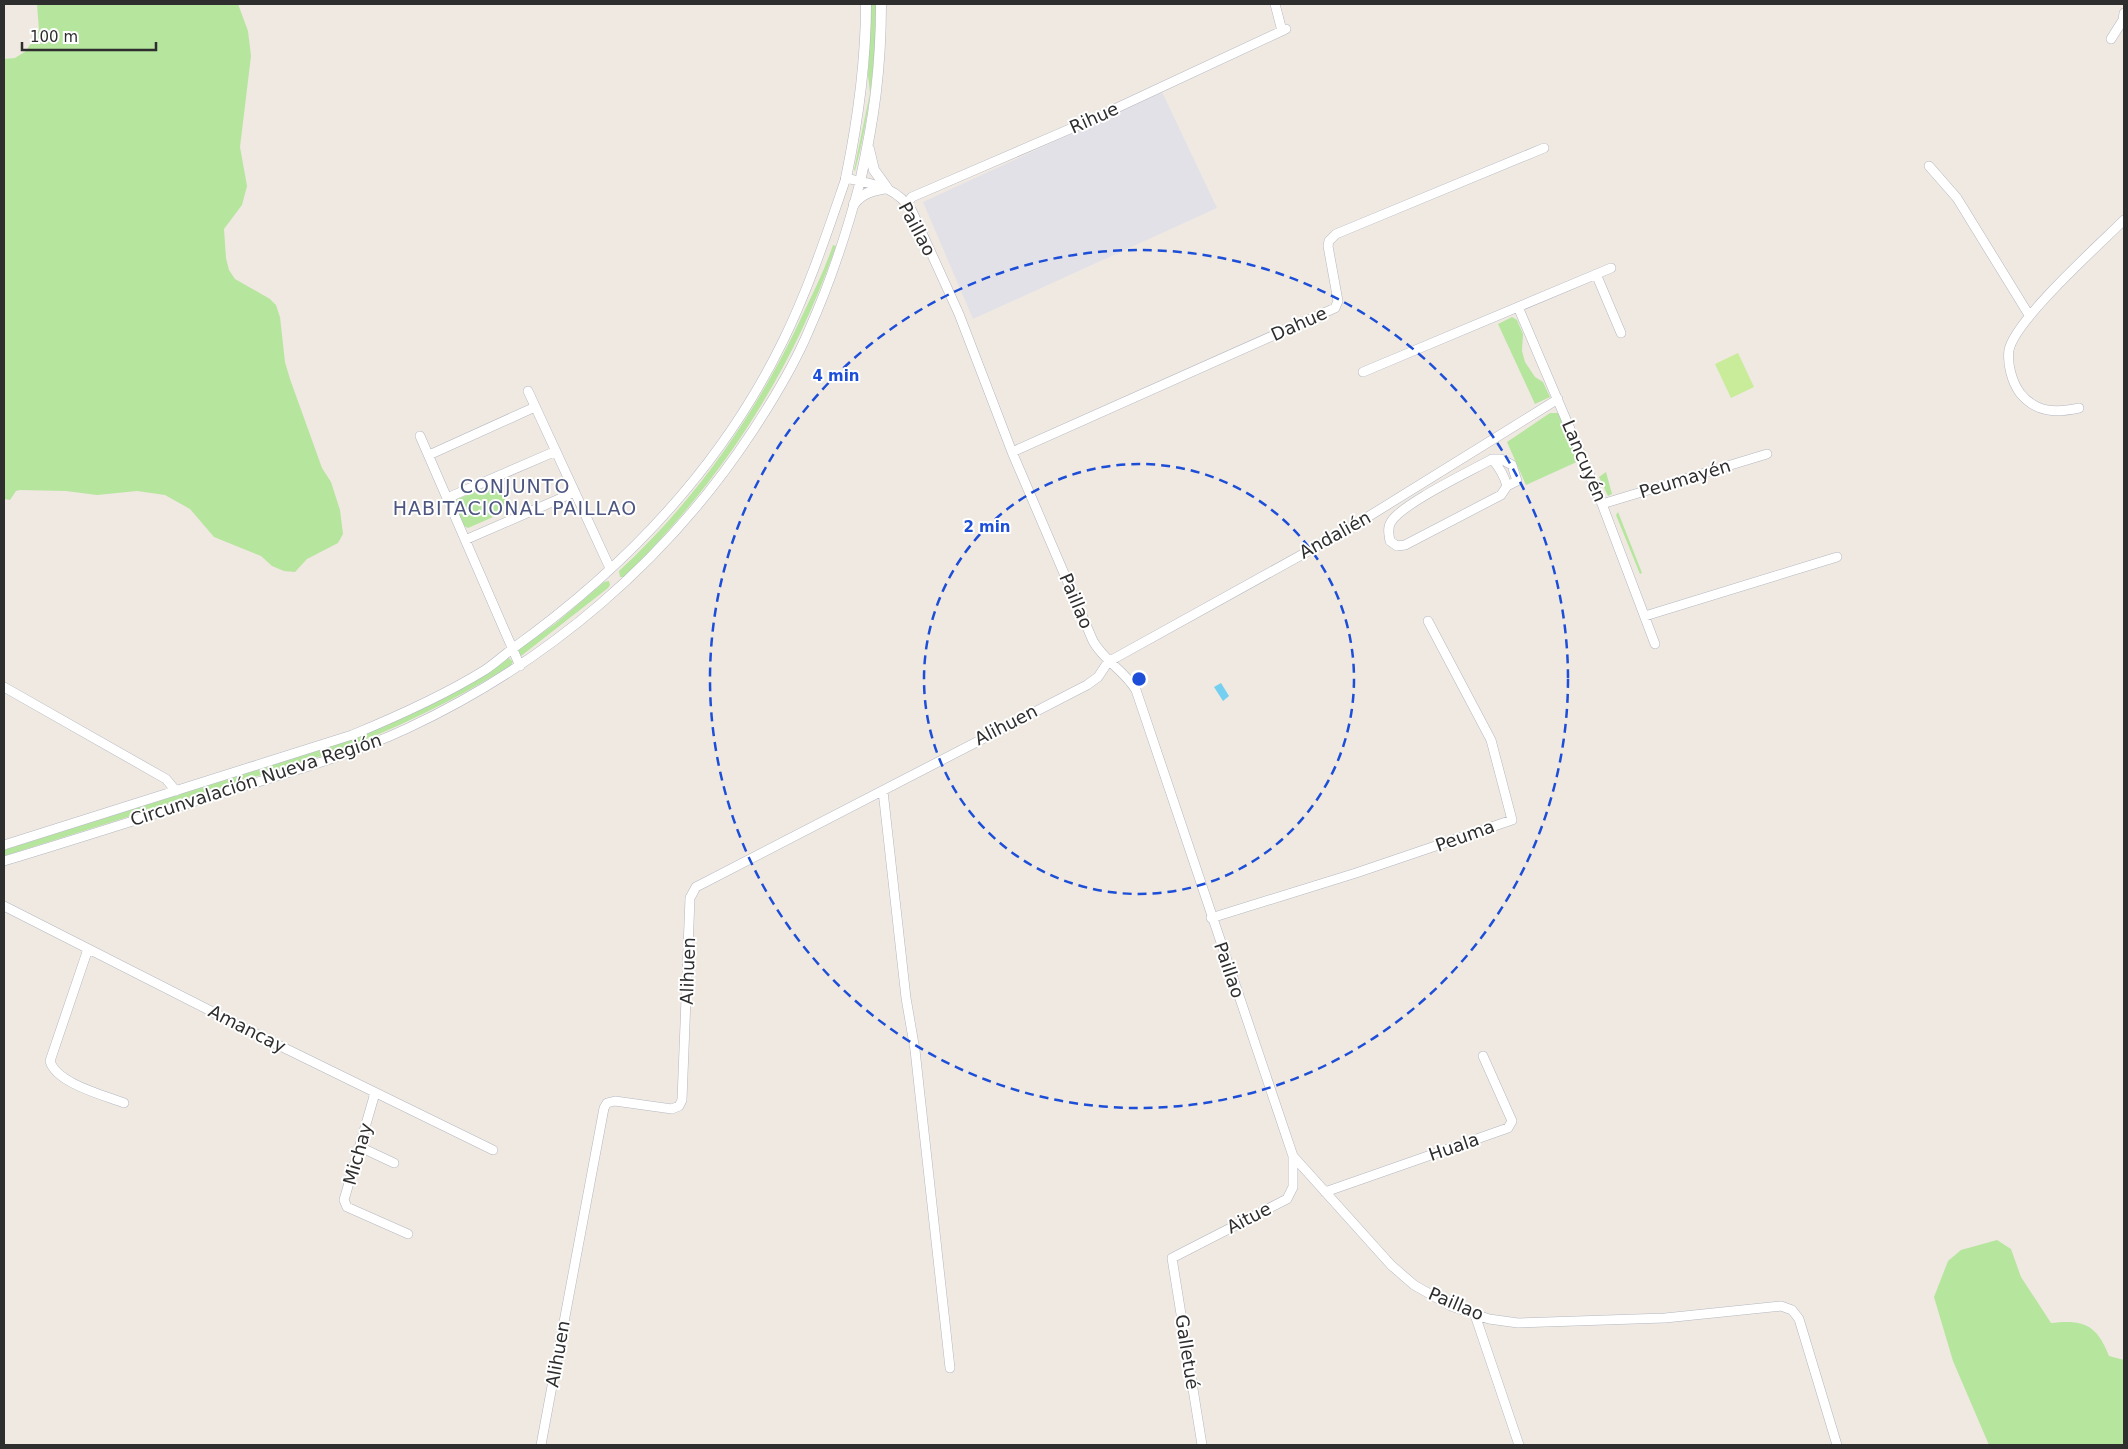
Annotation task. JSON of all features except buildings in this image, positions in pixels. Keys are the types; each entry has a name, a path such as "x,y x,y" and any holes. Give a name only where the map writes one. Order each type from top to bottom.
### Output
{"street":[{"name":"Circunvalación Nueva Región","path":"4,845 324,745 380,724 461,684 486,669 555,618 610,568 678,500 718,449 752,397 782,342 814,271 846,178 866,48 866,4"},
{"name":"Circunvalación Nueva Región","path":"4,861 352,751 435,715 520,666 571,628 622,585 660,548 704,498 762,416 809,330 860,182 874,117 881,46 881,4"},
{"name":"Rihue","path":"907,204 912,197 1093,119 1284,30 1275,4"},
{"path":"2111,39 2123,20 2124,13"},
{"path":"854,204 858,198 869,192 887,188 874,170 868,143"},
{"name":"Dahue","path":"1012,452 1335,308 1338,302 1328,246 1329,240 1336,234 1544,148"},
{"path":"1929,166 1957,198 2029,315"},
{"name":"Paillao","path":"846,178 887,188 907,204 959,314 1012,452 1093,641 1108,662 1129,679 1139,697 1211,918 1293,1156 1402,1276 1439,1300 1475,1315 1503,1322 1532,1324 1664,1318 1781,1306 1788,1308 1799,1319 1837,1445"},
{"path":"2079,408 2049,411 2036,407 2019,391 2010,371 2009,349 2013,338 2029,315 2124,220"},
{"path":"1363,372 1611,268"},
{"path":"1596,274 1621,333"},
{"name":"Lancuyén","path":"1518,308 1602,504 1655,644"},
{"path":"528,390 610,568 622,585"},
{"name":"Andalién","path":"1108,662 1379,510 1558,399"},
{"path":"429,455 535,407"},
{"path":"420,436 520,666"},
{"path":"447,498 556,451"},
{"name":"Peumayén","path":"1602,504 1767,454"},
{"path":"1379,510 1389,528 1390,541 1397,546 1405,545 1501,496 1507,486 1517,481 1512,465 1502,459 1492,459 1405,508 1391,522 1389,528"},
{"path":"465,540 575,492"},
{"path":"1645,616 1837,557"},
{"name":"Peuma","path":"1211,918 1356,873 1512,820 1491,740 1428,621"},
{"name":"Alihuen","path":"541,1445 604,1108 612,1101 672,1109 679,1106 682,1100 690,898 693,890 698,885 884,790 936,761 1087,685 1098,677 1108,662"},
{"path":"4,687 166,779 176,791"},
{"path":"884,790 906,998 916,1060 950,1368"},
{"name":"Amancay","path":"4,906 88,950 493,1150"},
{"path":"88,950 50,1060 56,1072 70,1081 124,1103"},
{"name":"Huala","path":"1325,1192 1508,1128 1512,1121 1483,1056"},
{"name":"Michay","path":"375,1093 344,1200 347,1207 408,1234"},
{"path":"360,1147 394,1163"},
{"name":"Aitue","path":"1172,1258 1286,1199 1293,1187 1293,1156"},
{"name":"Galletué","path":"1172,1258 1202,1445"},
{"path":"1475,1315 1518,1445"}],"shaded area":[{"path":"1162,92 1217,208 973,319 923,202"}],"green space":[{"path":"37,4 238,4 248,31 251,56 240,147 247,186 242,205 224,229 226,258 229,270 235,279 270,299 276,305 280,317 285,362 322,468 331,482 340,510 343,534 338,543 307,559 295,572 284,571 272,566 261,556 214,537 190,509 165,495 137,491 97,495 66,491 20,490 16,491 10,500 4,499 4,59 15,58 26,51 39,30"},
{"path":"871,4 877,4 873,68 871,88 868,109 855,171 870,93 868,75"},
{"path":"833,245 836,246 798,338 750,424 722,464 659,541 624,577 620,577 619,571 700,484 746,419 785,350 819,280"},
{"path":"1512,317 1517,320 1523,334 1522,351 1525,362 1535,377 1543,382 1550,397 1535,404 1498,324"},
{"path":"1738,353 1754,387 1731,398 1715,364"},
{"path":"1550,413 1558,413 1561,417 1581,460 1526,485 1507,442"},
{"path":"1606,472 1612,494 1608,496 1599,477"},
{"path":"498,482 509,510 468,528 462,525 453,501"},
{"path":"1618,512 1642,573 1640,574 1616,515"},
{"path":"609,581 610,585 608,588 521,656 518,655 518,650 556,623 604,582"},
{"path":"509,658 513,662 511,665 468,691 424,714 355,744 4,856 4,850 333,746 484,674"},
{"path":"1997,1240 2011,1249 2021,1277 2051,1323 2072,1322 2088,1326 2100,1337 2109,1356 2124,1360 2124,1445 1989,1445 1953,1361 1934,1297 1948,1261 1961,1250"}],"water":[{"path":"1221,683 1229,696 1223,701 1214,687"}],"district":[{"name":"CONJUNTO HABITACIONAL PAILLAO","path":"515,497"}]}
